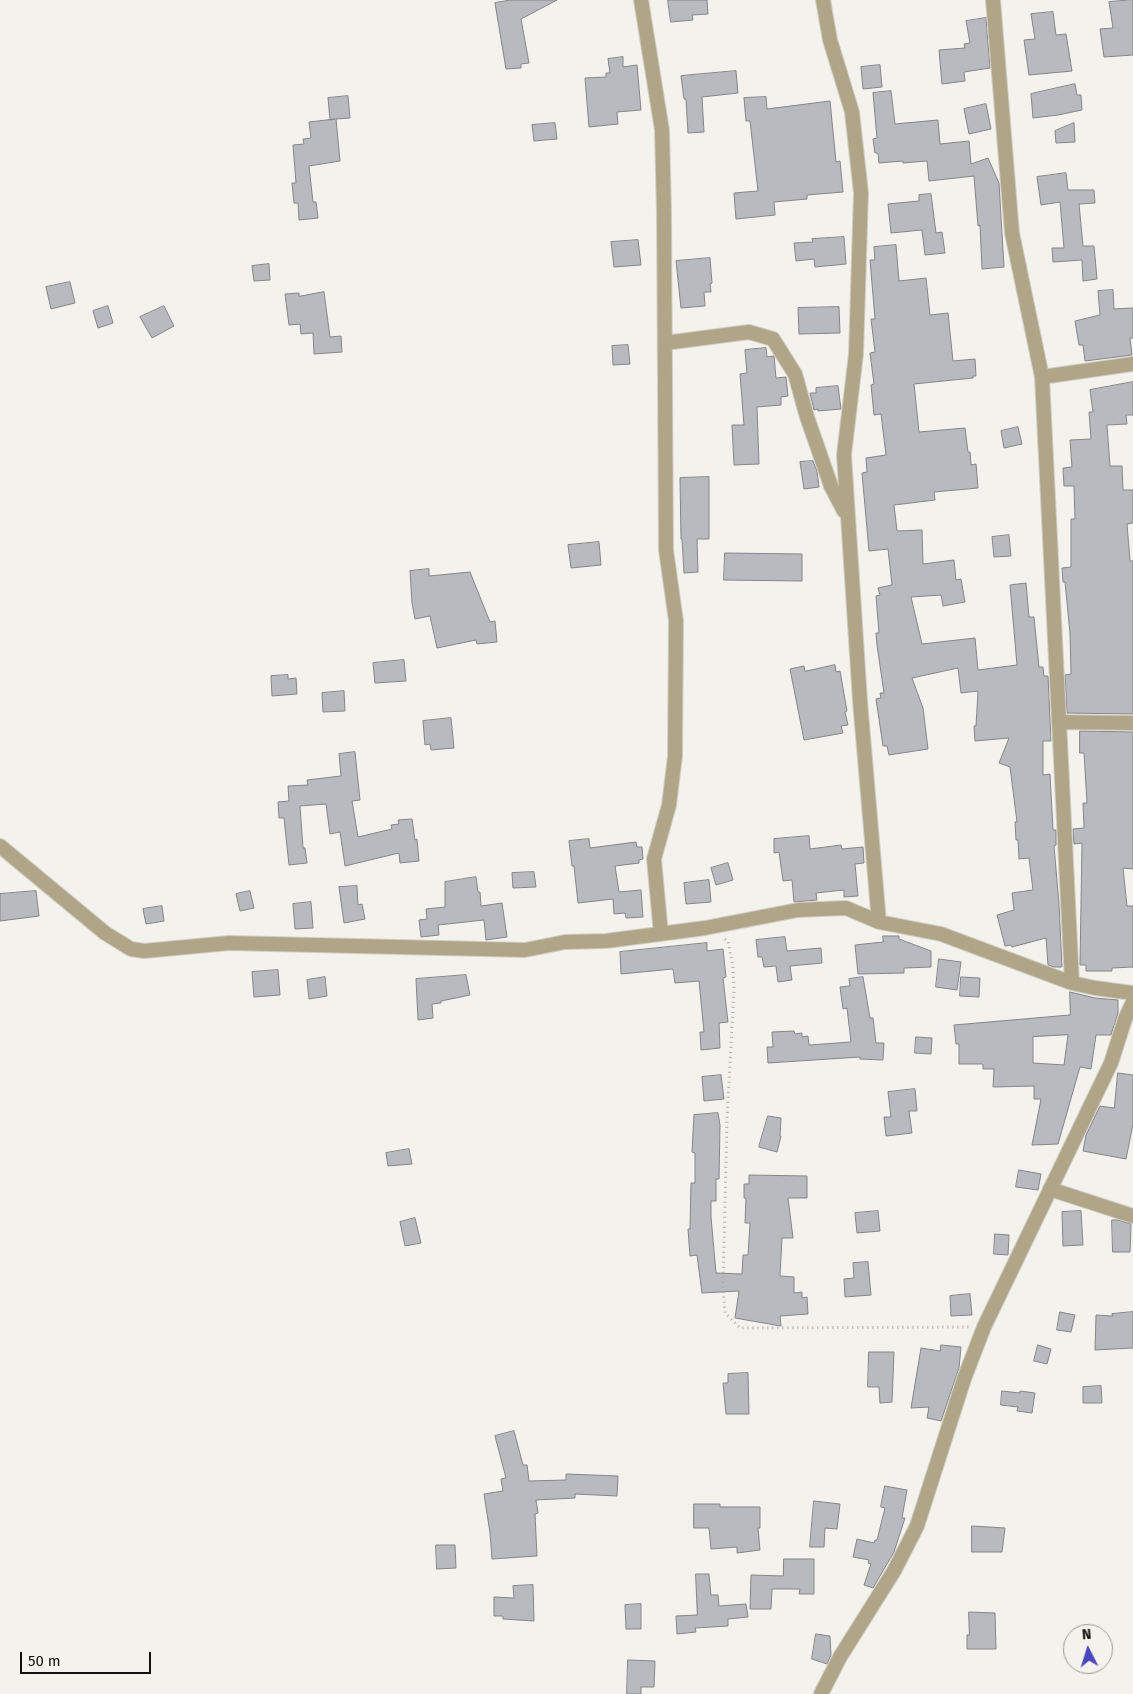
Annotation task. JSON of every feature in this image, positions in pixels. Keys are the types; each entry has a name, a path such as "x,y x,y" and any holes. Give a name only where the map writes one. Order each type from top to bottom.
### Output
{"street":[{"path":"641,0 662,130 666,550 676,621 677,693 675,756 669,804 654,859 661,934"},
{"path":"823,0 830,40 852,112 861,193 856,354 844,456 860,701 878,922"},
{"path":"993,0 1012,233 1042,377 1072,982"},
{"path":"665,343 749,332 774,339 795,374 807,417 831,486 847,518"},
{"path":"1042,377 1133,364"},
{"path":"1059,722 1133,723"},
{"path":"0,846 105,934 131,949 144,951 229,943 525,950 565,942 606,941 705,928 798,910 846,908 878,922 941,934 1072,982 1095,988 1133,993"},
{"path":"821,1694 840,1657 894,1571 917,1526 964,1380 984,1327 1111,1063 1125,1019 1133,1002"},
{"path":"1050,1189 1133,1216"}],"path":[{"path":"705,928 728,941 733,967 734,989 726,1119 723,1287 725,1313 740,1328 984,1327"}],"building":[{"path":"511,0 557,0 521,19 529,63 521,64 521,68 506,69 495,3"},
{"path":"668,0 707,0 708,14 692,15 693,20 671,22"},
{"path":"1133,0 1133,55 1104,57 1100,29 1113,28 1109,2"},
{"path":"1053,12 1056,35 1066,34 1072,71 1029,75 1024,40 1035,39 1031,14"},
{"path":"986,18 990,68 964,72 965,81 942,84 939,50 965,48 964,44 970,43 966,21"},
{"path":"623,57 623,67 637,65 641,110 617,112 618,124 589,127 585,78 606,77 606,73 610,73 608,59"},
{"path":"880,65 882,87 863,89 861,67"},
{"path":"736,71 738,93 702,97 704,132 688,133 686,99 684,99 681,76"},
{"path":"1075,84 1077,95 1081,95 1082,110 1033,118 1031,94"},
{"path":"891,91 895,124 938,120 940,144 969,141 971,164 988,158 999,183 1004,267 982,269 980,225 978,226 974,176 929,181 927,161 879,163 873,139 877,138 873,93"},
{"path":"348,96 350,118 336,119 340,161 309,166 313,202 316,202 318,218 299,220 298,203 294,203 292,183 296,183 293,145 304,144 303,139 311,138 309,122 330,120 328,98"},
{"path":"766,97 767,109 830,101 836,162 840,161 843,192 807,195 807,199 774,202 775,215 736,219 734,193 758,191 750,121 746,121 744,98"},
{"path":"986,104 991,129 969,134 964,109"},
{"path":"555,123 557,139 534,141 532,125"},
{"path":"1074,123 1075,142 1056,143 1055,131"},
{"path":"1066,173 1068,190 1094,190 1095,203 1079,204 1083,246 1094,246 1097,279 1083,281 1082,260 1053,262 1052,248 1064,248 1060,202 1041,205 1037,177"},
{"path":"931,194 936,233 942,232 945,253 925,255 922,230 891,233 888,204 919,201 919,195"},
{"path":"844,237 846,264 815,267 814,259 796,261 794,243 813,242 812,239"},
{"path":"638,240 641,265 614,267 611,242"},
{"path":"896,245 899,281 926,278 930,315 948,313 953,361 975,359 976,376 973,376 973,378 914,384 919,432 965,428 971,465 976,464 978,488 934,492 935,500 894,505 897,531 922,530 923,564 954,560 956,580 961,579 965,602 943,606 941,595 911,597 922,644 975,638 978,670 1017,665 1010,585 1026,583 1029,617 1034,617 1039,667 1043,667 1044,676 1048,676 1051,741 1043,741 1043,775 1050,774 1053,830 1056,830 1056,845 1054,846 1062,967 1048,965 1046,938 1012,947 1011,945 1005,946 997,915 1014,910 1012,893 1033,890 1029,858 1019,859 1015,822 1017,822 1010,767 999,763 1009,738 975,741 974,726 976,726 978,691 961,693 958,668 912,678 923,708 928,749 889,755 887,746 883,746 876,699 881,698 880,693 884,693 876,633 879,633 876,596 880,595 878,588 892,585 888,549 869,551 862,473 867,472 866,458 886,455 881,414 874,415 871,385 874,384 870,353 875,352 871,319 875,319 870,260 875,260 874,247"},
{"path":"710,258 712,283 710,284 711,292 704,292 705,306 681,308 676,261"},
{"path":"269,264 270,280 254,281 252,266"},
{"path":"70,282 75,303 51,309 46,287"},
{"path":"1113,290 1114,309 1133,308 1133,338 1130,338 1132,355 1085,361 1083,345 1079,345 1075,321 1100,315 1098,291"},
{"path":"324,292 330,337 341,336 342,352 314,354 313,333 301,334 300,324 289,325 285,294 299,293 299,296"},
{"path":"108,306 113,323 98,328 93,311"},
{"path":"164,306 174,326 152,338 140,317"},
{"path":"839,307 840,333 799,334 798,308"},
{"path":"628,345 630,364 613,365 612,346"},
{"path":"766,348 767,357 774,356 776,378 786,377 788,396 781,397 781,405 757,407 759,464 734,465 732,425 744,425 740,374 747,373 745,350"},
{"path":"1133,382 1133,415 1126,415 1127,424 1107,425 1110,466 1122,466 1123,490 1133,490 1133,523 1127,524 1130,561 1133,561 1133,714 1067,713 1065,675 1071,674 1070,633 1062,568 1071,567 1071,519 1075,519 1074,486 1064,486 1063,468 1072,467 1070,440 1091,439 1089,412 1093,412 1090,390"},
{"path":"838,386 841,409 814,410 810,393 816,393 816,388"},
{"path":"1018,427 1022,444 1004,448 1001,431"},
{"path":"813,461 817,471 819,487 804,489 800,462"},
{"path":"709,477 709,539 697,539 698,572 684,573 681,539 680,478"},
{"path":"1009,535 1011,556 994,557 992,537"},
{"path":"599,542 601,565 571,568 568,545"},
{"path":"725,553 802,554 802,581 724,580"},
{"path":"429,569 429,576 470,572 490,622 495,621 497,642 477,644 476,640 437,648 430,616 415,619 412,603 410,571"},
{"path":"404,660 406,681 375,683 373,663"},
{"path":"835,665 836,672 840,671 848,725 841,726 843,733 804,740 790,669 804,666 805,671"},
{"path":"288,675 288,679 296,678 297,694 272,696 271,676"},
{"path":"344,691 345,711 323,712 322,693"},
{"path":"451,718 454,748 431,750 430,744 425,745 423,721"},
{"path":"1080,731 1133,732 1133,869 1123,868 1127,906 1133,906 1133,967 1112,968 1112,971 1086,971 1086,965 1080,965 1082,843 1074,844 1073,829 1084,828 1083,803 1087,803 1084,753 1080,753"},
{"path":"355,752 360,800 352,801 358,837 392,829 391,825 399,824 398,820 412,819 415,840 417,839 419,861 400,863 399,853 345,866 340,832 330,834 326,804 300,806 303,848 305,848 307,863 289,865 284,818 279,818 278,802 289,801 288,786 308,785 307,780 341,776 339,754"},
{"path":"809,836 810,849 841,845 842,849 863,847 864,863 855,864 858,896 844,897 844,890 816,893 817,900 794,902 792,880 783,881 779,852 774,853 774,839"},
{"path":"589,839 590,848 636,842 637,847 642,847 643,859 639,860 639,863 615,866 619,892 641,890 643,917 626,918 625,913 614,914 613,899 578,903 569,841"},
{"path":"728,863 733,880 716,885 711,868"},
{"path":"534,872 536,887 513,888 512,873"},
{"path":"476,877 481,906 502,903 507,937 486,940 484,920 438,925 439,935 421,937 419,920 427,919 426,909 445,907 445,882"},
{"path":"709,880 711,902 686,904 684,883"},
{"path":"357,886 358,905 362,904 365,919 344,923 339,887"},
{"path":"36,891 39,916 0,921 0,894"},
{"path":"250,891 254,908 240,911 236,894"},
{"path":"311,902 313,928 295,929 293,904"},
{"path":"162,906 164,921 146,924 143,909"},
{"path":"883,936 899,936 899,939 931,951 931,967 904,968 904,973 858,974 855,945 883,942"},
{"path":"785,937 787,951 821,948 822,963 790,966 792,980 778,982 776,966 764,967 762,957 758,957 756,940"},
{"path":"707,943 707,951 723,949 726,977 723,978 728,1022 719,1023 720,1048 701,1050 700,1032 704,1032 699,981 675,983 673,969 621,974 620,952"},
{"path":"939,959 961,962 957,990 936,987"},
{"path":"278,970 280,995 254,997 252,972"},
{"path":"466,975 470,995 432,1004 433,1018 418,1020 416,979"},
{"path":"325,977 327,996 309,999 307,980"},
{"path":"863,977 870,1018 873,1018 876,1043 884,1043 883,1060 860,1059 860,1057 768,1063 767,1047 773,1047 772,1032 794,1031 795,1034 802,1033 802,1037 808,1036 809,1045 851,1042 847,1008 843,1009 840,987 850,986 849,979"},
{"path":"961,977 980,978 979,997 960,996"},
{"path":"1070,992 1095,998 1118,1000 1118,1013 1111,1035 1096,1035 1091,1069 1080,1067 1058,1144 1032,1145 1041,1099 1034,1099 1034,1086 993,1087 994,1069 983,1069 983,1064 959,1064 959,1044 956,1044 954,1025 1070,1015","holes":["1068,1035 1064,1065 1033,1063 1033,1037"]},
{"path":"916,1037 932,1038 931,1054 915,1053"},
{"path":"1118,1073 1133,1075 1133,1124 1126,1159 1083,1151 1086,1135 1100,1106 1114,1108"},
{"path":"721,1075 724,1099 704,1101 702,1077"},
{"path":"915,1089 917,1111 909,1111 912,1133 886,1136 884,1117 891,1117 888,1092"},
{"path":"718,1113 720,1125 719,1179 716,1179 716,1201 711,1201 716,1273 742,1274 743,1255 748,1255 750,1223 745,1223 746,1198 744,1198 744,1184 749,1184 749,1175 807,1176 807,1198 788,1198 793,1238 782,1238 780,1276 794,1277 794,1293 802,1292 802,1298 807,1297 808,1314 780,1316 781,1326 735,1318 739,1291 702,1293 697,1255 690,1256 688,1229 690,1229 691,1183 695,1183 695,1153 692,1152 694,1115"},
{"path":"768,1116 781,1118 781,1136 777,1152 759,1147"},
{"path":"409,1149 412,1164 388,1166 386,1153"},
{"path":"1019,1170 1041,1174 1038,1190 1016,1187"},
{"path":"878,1211 880,1231 857,1233 855,1213"},
{"path":"1081,1211 1083,1245 1063,1246 1062,1212"},
{"path":"415,1218 421,1243 405,1246 400,1222"},
{"path":"1112,1220 1131,1224 1130,1252 1113,1252"},
{"path":"995,1234 1009,1235 1008,1255 994,1254"},
{"path":"868,1262 871,1295 845,1297 844,1279 854,1278 853,1263"},
{"path":"970,1294 972,1315 951,1316 950,1296"},
{"path":"1060,1312 1075,1315 1071,1332 1057,1330"},
{"path":"1133,1312 1133,1348 1095,1350 1096,1315 1113,1316 1112,1314"},
{"path":"941,1345 961,1347 959,1368 941,1421 927,1418 929,1407 911,1408 921,1348 940,1351"},
{"path":"1038,1345 1051,1349 1047,1364 1034,1361"},
{"path":"869,1352 894,1352 892,1402 880,1403 879,1387 868,1387"},
{"path":"748,1373 749,1414 726,1414 723,1383 728,1383 728,1374"},
{"path":"1101,1386 1102,1403 1083,1403 1083,1387"},
{"path":"1002,1391 1035,1393 1032,1413 1017,1411 1018,1407 1001,1405"},
{"path":"514,1431 523,1465 527,1465 529,1481 566,1480 566,1474 618,1476 617,1496 575,1494 575,1498 536,1500 538,1513 535,1514 537,1556 492,1559 484,1494 503,1491 501,1479 506,1478 495,1436"},
{"path":"885,1486 907,1490 902,1518 905,1518 894,1552 873,1588 864,1585 871,1564 868,1563 869,1560 853,1557 857,1539 874,1543 877,1540 885,1508 881,1507"},
{"path":"814,1501 840,1504 837,1529 825,1528 824,1547 810,1547"},
{"path":"694,1504 720,1504 720,1507 760,1507 760,1528 758,1528 760,1550 737,1553 737,1547 711,1549 709,1528 694,1528"},
{"path":"972,1526 1005,1528 1002,1552 972,1552"},
{"path":"436,1545 455,1545 456,1568 437,1569"},
{"path":"784,1559 814,1559 814,1594 799,1594 800,1589 772,1589 771,1609 750,1609 751,1575 783,1576"},
{"path":"696,1574 709,1574 711,1595 718,1595 719,1606 746,1604 748,1617 728,1619 728,1626 695,1628 696,1632 677,1634 676,1616 697,1615"},
{"path":"533,1585 534,1621 503,1619 503,1616 494,1616 494,1597 514,1598 513,1586"},
{"path":"641,1604 641,1629 626,1629 625,1605"},
{"path":"969,1612 995,1613 996,1649 967,1649"},
{"path":"816,1634 830,1636 831,1655 827,1664 812,1659"},
{"path":"628,1660 655,1661 654,1687 641,1687 641,1694 627,1694"}]}
